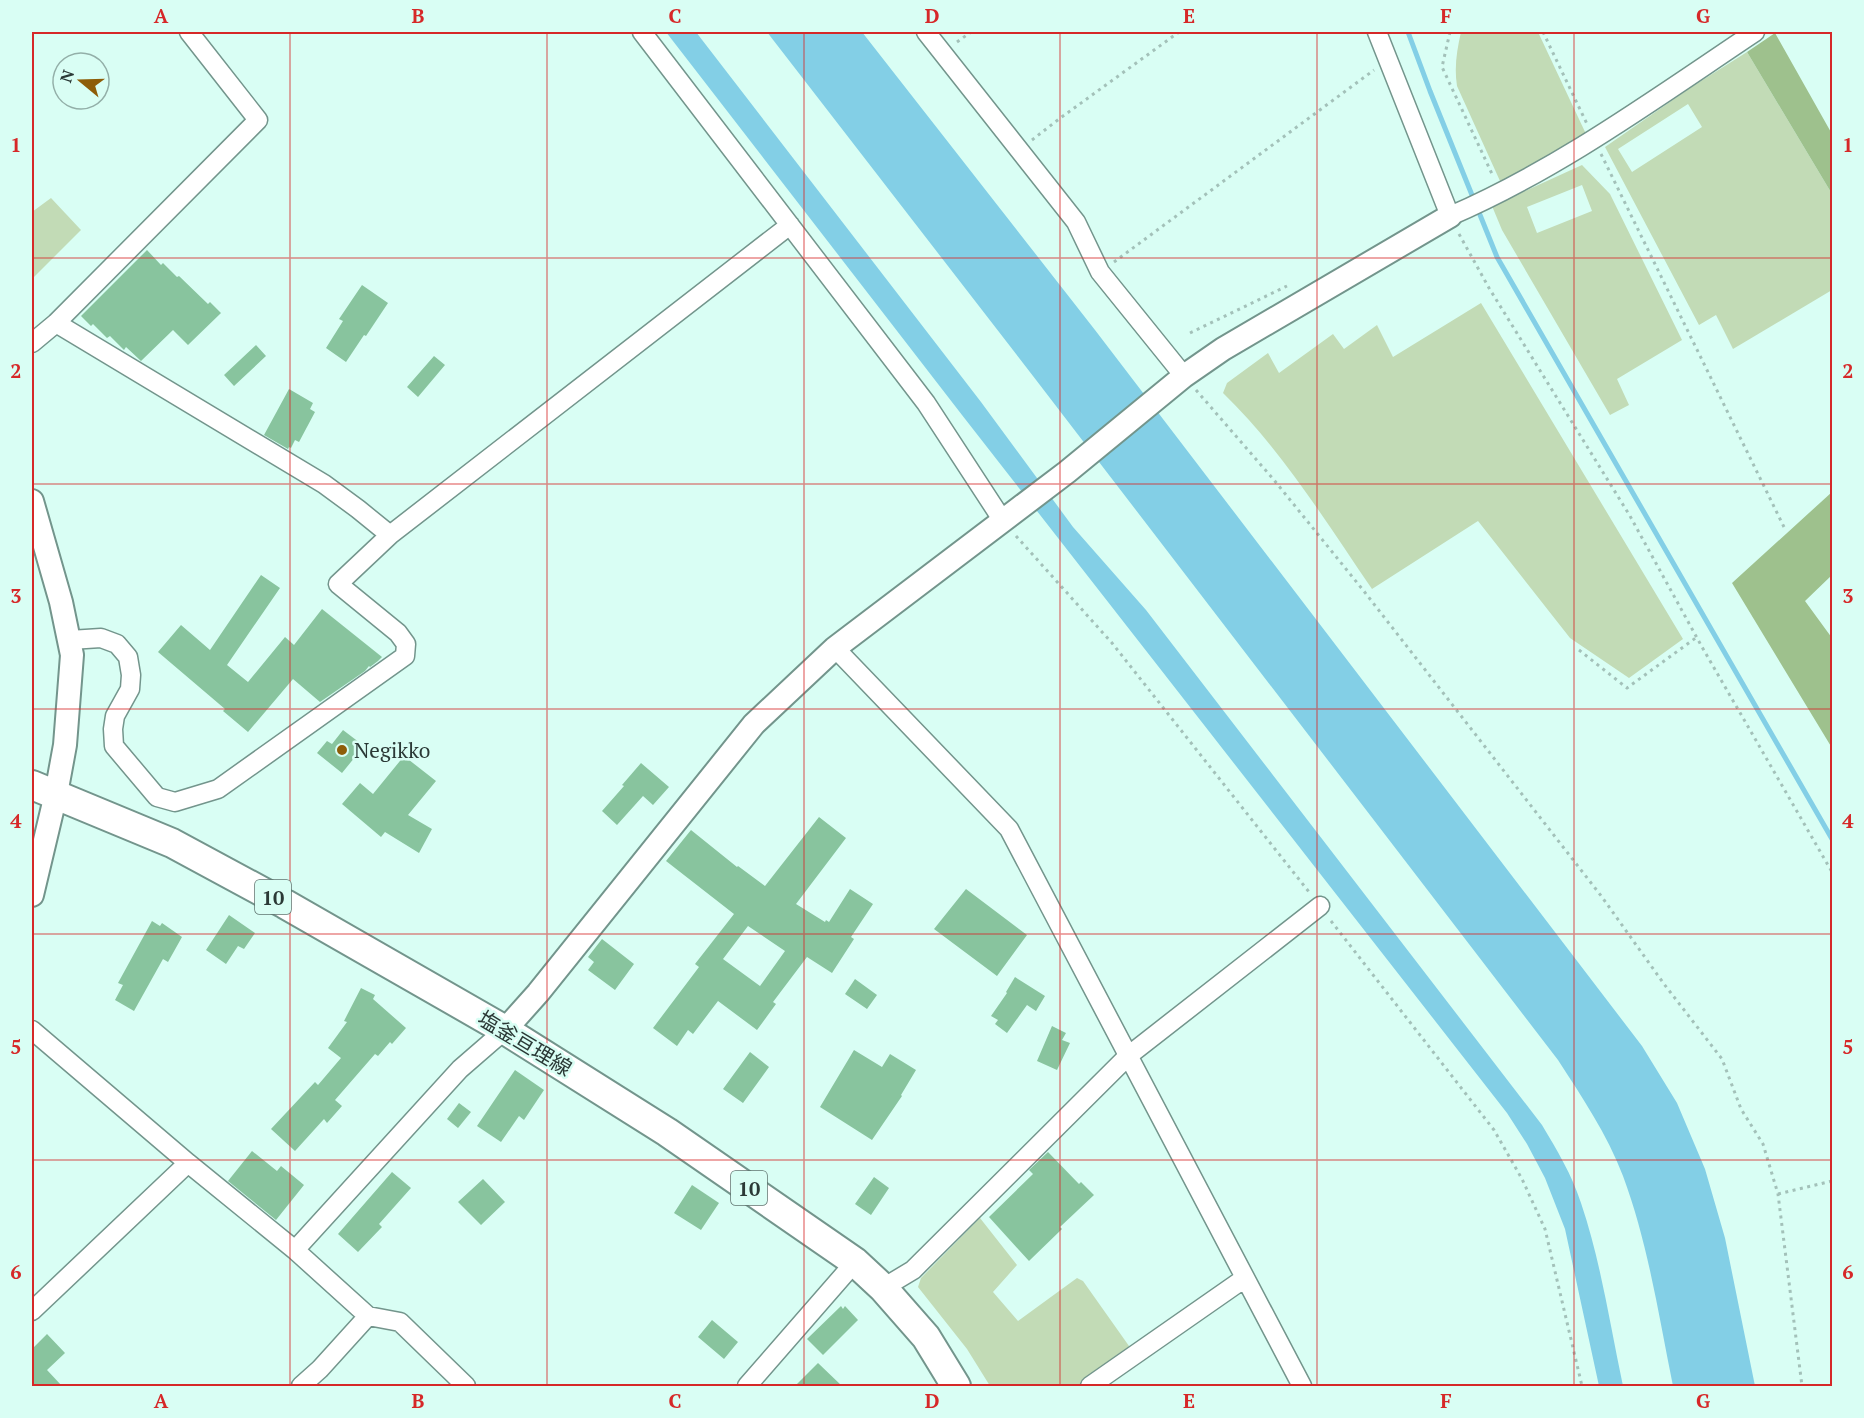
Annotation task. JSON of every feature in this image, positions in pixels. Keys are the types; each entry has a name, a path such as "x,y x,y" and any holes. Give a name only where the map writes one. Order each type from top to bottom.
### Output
{"main road":[{"name":"塩釜亘理線","path":"44,789 172,843 285,903 505,1030 667,1132 855,1262 883,1288 926,1337 956,1386"}],"street":[{"path":"32,343 56,323 258,120 189,32"},
{"path":"642,32 926,403 1006,519"},
{"path":"926,32 1076,222 1100,272 1184,376"},
{"path":"1377,32 1455,214"},
{"path":"295,1250 460,1069 505,1030 538,993 754,724 835,648 1061,477 1184,376 1223,349 1455,214 1496,194 1594,139 1755,32"},
{"path":"70,640 101,638 117,644 128,657 131,675 130,689 115,716 114,746 157,798 175,802 218,789 405,656 406,644 398,633 338,584 390,535 790,225"},
{"path":"56,323 324,484 390,535"},
{"path":"32,501 61,602 72,655 66,734 44,789 32,895"},
{"path":"835,648 1009,829 1302,1386"},
{"path":"883,1288 913,1270 1128,1056 1320,906"},
{"path":"32,1030 188,1163 295,1250 368,1316 400,1322 466,1386"},
{"path":"32,1311 188,1163"},
{"path":"747,1386 855,1262"},
{"path":"1090,1386 1245,1278"},
{"path":"301,1386 320,1369 368,1316"}],"path":[{"path":"1019,151 1059,119 1179,32"},
{"path":"1450,32 1442,67 1496,194"},
{"path":"1543,32 1784,527"},
{"path":"1100,272 1388,60"},
{"path":"1455,214 1489,288 1630,516 1833,872"},
{"path":"1190,333 1294,283"},
{"path":"1184,376 1275,480 1363,590 1602,897 1664,984 1722,1059 1741,1109 1763,1144 1778,1194 1802,1386"},
{"path":"1006,519 1112,643 1494,1130 1522,1179 1545,1229 1582,1386"},
{"path":"1579,650 1627,688 1697,637"},
{"path":"1778,1194 1833,1181"}],"green space":[{"path":"1461,32 1538,32 1586,134 1506,181 1500,181 1457,86 1456,59"},
{"path":"1775,33 1832,134 1832,194 1747,52"},
{"path":"1747,52 1832,194 1832,290 1733,349 1716,315 1699,325 1605,147","holes":["1688,104 1702,127 1632,172 1618,149"]},
{"path":"1582,165 1610,194 1682,340 1617,379 1629,405 1610,415 1502,230 1492,206","holes":["1582,185 1592,211 1537,233 1527,207"]},
{"path":"51,198 81,230 32,279 32,212"},
{"path":"1481,303 1683,639 1629,678 1570,638 1478,521 1372,589 1284,462 1223,393 1227,383 1268,353 1279,373 1333,334 1344,349 1377,325 1393,357"},
{"path":"1832,492 1832,575 1805,601 1832,638 1832,748 1732,583"},
{"path":"980,1218 1017,1265 993,1292 1018,1321 1077,1278 1083,1281 1129,1346 1125,1356 1083,1386 990,1386 967,1349 918,1287 921,1278"}],"water":[{"path":"666,32 696,32 981,402 1073,527 1146,610 1542,1125 1573,1183 1588,1225 1600,1271 1623,1386 1599,1386 1565,1229 1545,1178 1507,1113"},
{"path":"767,32 862,32 1095,330 1642,1046 1677,1103 1705,1169 1725,1238 1755,1386 1673,1386 1658,1307 1632,1201 1617,1160 1602,1131 1558,1060"}],"building":[{"path":"147,250 161,265 163,263 221,313 188,345 173,330 141,361 126,347 124,350 110,336 107,338 81,316"},
{"path":"362,285 388,303 346,362 326,348 343,321 339,319"},
{"path":"256,345 266,356 234,386 224,375"},
{"path":"434,356 445,365 418,397 407,387"},
{"path":"289,389 313,403 310,409 315,412 299,442 295,440 288,449 264,435"},
{"path":"261,575 280,588 227,665 248,682 285,637 294,645 322,609 382,657 320,702 293,679 248,732 223,711 225,709 158,652 181,625 210,650"},
{"path":"343,730 364,746 342,773 317,753 327,741 332,744"},
{"path":"404,756 436,781 408,815 432,829 419,853 385,832 381,837 342,804 360,783 373,794"},
{"path":"641,763 669,787 653,805 643,796 617,825 602,811"},
{"path":"819,817 846,838 796,904 825,922 826,920 829,922 850,889 873,904 851,937 854,939 832,973 807,957 773,1002 776,1004 757,1030 718,1001 693,1034 688,1030 677,1046 653,1028 699,967 695,964 734,914 666,861 691,830 765,886","holes":["748,926 785,951 760,986 723,959"]},
{"path":"966,889 1027,935 997,976 934,929"},
{"path":"229,915 255,933 244,949 238,946 226,964 206,950"},
{"path":"152,921 160,926 162,923 182,937 168,962 163,959 134,1011 115,1000 123,985 118,983"},
{"path":"602,939 634,964 615,990 588,970 594,962 588,957"},
{"path":"1015,977 1045,996 1036,1011 1027,1005 1007,1033 995,1024 998,1020 991,1016"},
{"path":"855,979 877,995 867,1009 845,994"},
{"path":"361,988 375,995 373,999 406,1028 378,1056 375,1054 335,1100 342,1106 327,1123 324,1119 295,1151 271,1129 315,1082 318,1085 341,1058 328,1048 347,1022 344,1021"},
{"path":"1052,1026 1066,1033 1062,1040 1070,1043 1057,1070 1037,1061"},
{"path":"854,1050 882,1067 890,1054 916,1070 902,1096 872,1140 820,1107"},
{"path":"750,1052 769,1067 743,1103 723,1089"},
{"path":"515,1070 544,1090 524,1120 519,1116 501,1142 477,1126"},
{"path":"459,1103 471,1112 458,1128 447,1119"},
{"path":"252,1151 277,1171 281,1166 304,1185 276,1220 228,1181"},
{"path":"1048,1152 1079,1184 1081,1182 1094,1195 1029,1261 989,1217 1033,1174 1029,1170"},
{"path":"392,1172 411,1188 379,1224 382,1227 358,1252 338,1234"},
{"path":"874,1177 889,1188 871,1215 855,1204"},
{"path":"483,1179 505,1202 481,1225 458,1202"},
{"path":"692,1185 719,1203 701,1230 674,1213"},
{"path":"841,1306 843,1309 845,1306 858,1320 823,1355 807,1339"},
{"path":"712,1320 738,1342 724,1359 698,1337"},
{"path":"47,1334 65,1353 47,1370 62,1386 32,1386 32,1349"},
{"path":"818,1363 842,1386 795,1386"}],"waterway":[{"path":"1408,32 1497,257 1832,839"}],"place":[{"name":"Negikko","path":"342,750"}]}
